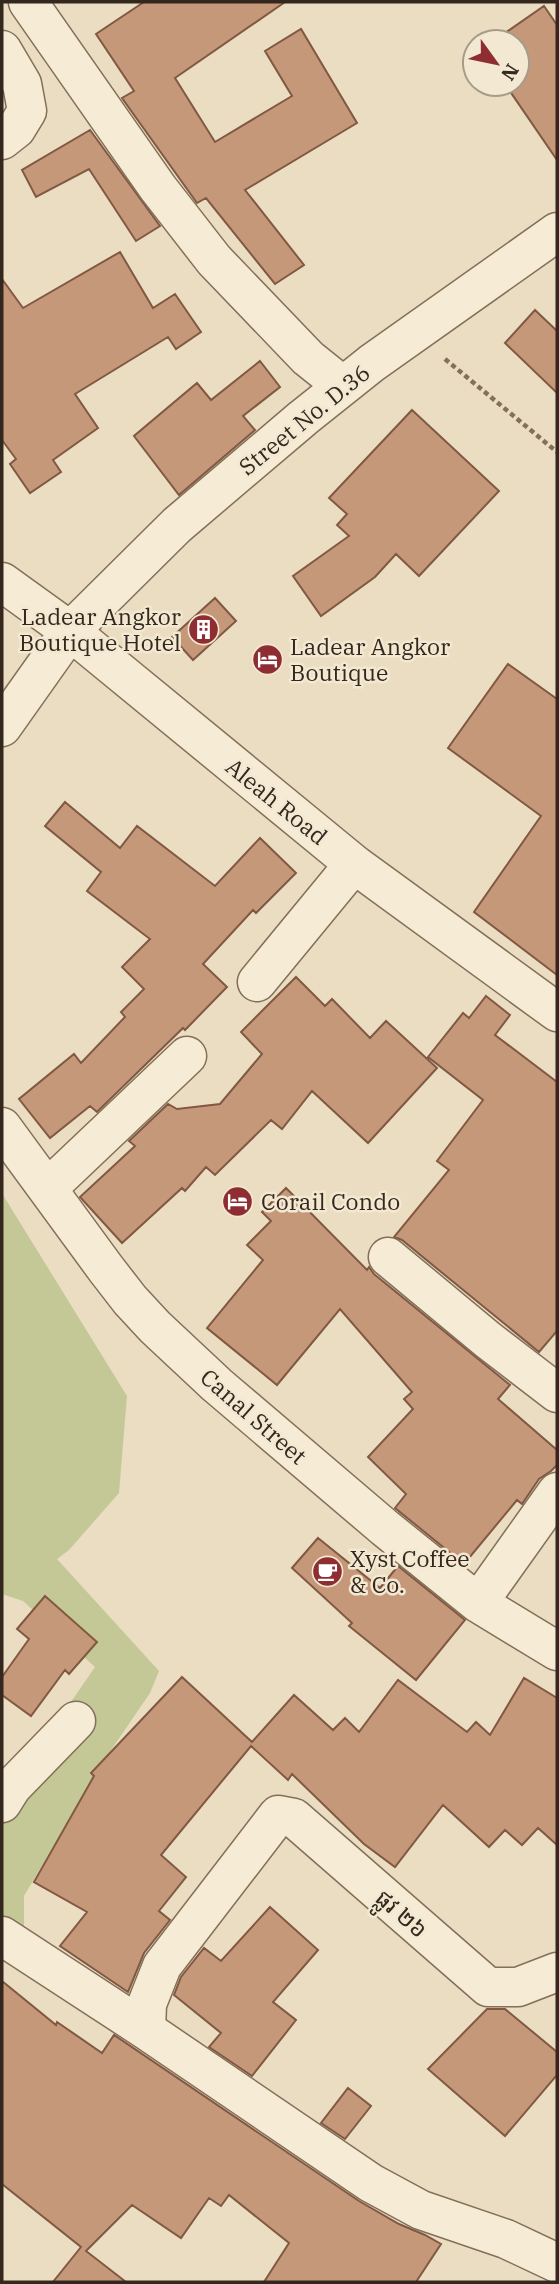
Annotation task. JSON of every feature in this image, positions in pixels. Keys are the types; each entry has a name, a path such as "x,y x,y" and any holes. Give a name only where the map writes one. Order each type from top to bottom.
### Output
{"street":[{"path":"28,2 158,188 214,260 308,358 343,386"},
{"path":"2,50 22,84 27,111 16,128 2,140"},
{"name":"Street No. D.36","path":"2,727 70,631 177,525 343,386 557,232"},
{"name":"Aleah Road","path":"2,582 70,631 354,864 557,1012"},
{"path":"257,982 354,864"},
{"path":"48,1188 187,1056"},
{"name":"Canal Street","path":"2,1127 114,1279 155,1327 279,1438 478,1603 557,1651"},
{"path":"388,1257 557,1393"},
{"path":"478,1603 557,1492"},
{"path":"2,1803 12,1787 76,1721"},
{"name":"ផ្លូវ ២៦","path":"146,2030 147,2004 162,1966 278,1815 294,1818 488,1987 518,1987 557,1972"},
{"path":"2,1936 371,2183 421,2210 506,2239 557,2263"}],"path":[{"path":"415,333 557,452"}],"green space":[{"path":"3,1195 127,1396 119,1493 69,1550 57,1559 159,1671 150,1693 105,1759 24,1896 24,1940 2,1927 2,1802 95,1667 23,1601 2,1594"}],"building":[{"path":"144,2 285,2 175,78 215,142 292,96 265,51 301,29 357,123 245,190 304,265 275,284 206,198 197,203 122,98 134,91 96,34"},
{"path":"544,6 557,25 557,160 515,98 531,98 531,28 512,28"},
{"path":"90,130 160,226 136,241 89,169 36,197 22,170"},
{"path":"120,252 153,308 175,294 201,332 176,349 168,337 75,394 98,428 53,460 61,472 30,493 10,464 16,459 2,440 2,279 23,308"},
{"path":"535,310 557,331 557,393 505,343"},
{"path":"260,361 280,387 243,416 255,430 179,495 134,436 197,383 211,400"},
{"path":"412,410 499,491 419,576 396,554 375,577 321,616 293,576 349,536 337,525 347,514 329,498"},
{"name":"Ladear Angkor Boutique Hotel","path":"215,598 236,621 193,660 172,637"},
{"path":"508,664 557,699 557,975 474,912 541,816 448,748"},
{"path":"65,802 120,848 137,826 215,886 260,838 296,873 256,913 253,910 203,964 227,987 97,1112 90,1106 50,1138 19,1099 74,1054 81,1063 125,1017 121,1012 144,989 122,967 150,939 87,891 101,872 45,826"},
{"path":"296,977 325,1006 332,999 370,1038 386,1021 437,1068 368,1143 312,1091 282,1129 271,1120 215,1175 206,1167 185,1191 182,1188 122,1243 80,1197 135,1146 129,1141 168,1104 177,1109 220,1104 262,1054 241,1032"},
{"path":"486,996 510,1015 495,1035 557,1082 557,1331 539,1352 402,1240 394,1237 449,1170 437,1161 483,1100 428,1057 463,1013 469,1018"},
{"path":"286,1188 367,1270 369,1267 374,1274 510,1385 498,1399 557,1450 557,1465 539,1479 522,1504 517,1500 464,1564 395,1508 406,1494 368,1457 413,1409 404,1399 412,1392 340,1309 277,1385 207,1328 263,1260 247,1245 271,1221 262,1212"},
{"path":"318,1538 380,1588 398,1566 465,1620 416,1680 349,1626 352,1623 292,1568"},
{"path":"45,1596 97,1642 69,1674 65,1670 31,1716 2,1695 2,1677 29,1639 17,1629"},
{"path":"182,1677 252,1742 294,1695 333,1730 345,1718 359,1732 398,1680 467,1732 476,1722 490,1735 524,1678 557,1698 557,1845 538,1828 522,1845 505,1830 489,1847 443,1805 395,1867 364,1844 292,1774 288,1780 251,1746 161,1855 186,1877 159,1911 170,1920 144,1953 128,1992 60,1946 87,1912 34,1882 94,1776 91,1773"},
{"path":"270,1907 318,1950 273,2002 296,2020 252,2076 209,2047 221,2033 174,1995 181,1977 204,1948 221,1961"},
{"path":"2,1981 56,2025 57,2022 102,2053 114,2035 359,2201 441,2244 416,2282 264,2282 289,2243 229,2195 221,2206 209,2198 181,2238 132,2205 86,2251 126,2282 53,2282 81,2247 2,2184"},
{"path":"487,2009 505,2009 557,2052 557,2075 505,2136 428,2069"},
{"path":"348,2088 371,2106 345,2139 321,2123"}],"place":[{"name":"Ladear Angkor Boutique Hotel","path":"204,629"},
{"name":"Ladear Angkor Boutique","path":"267,659"},
{"name":"Corail Condo","path":"238,1201"},
{"name":"Xyst Coffee & Co.","path":"327,1571"}]}
